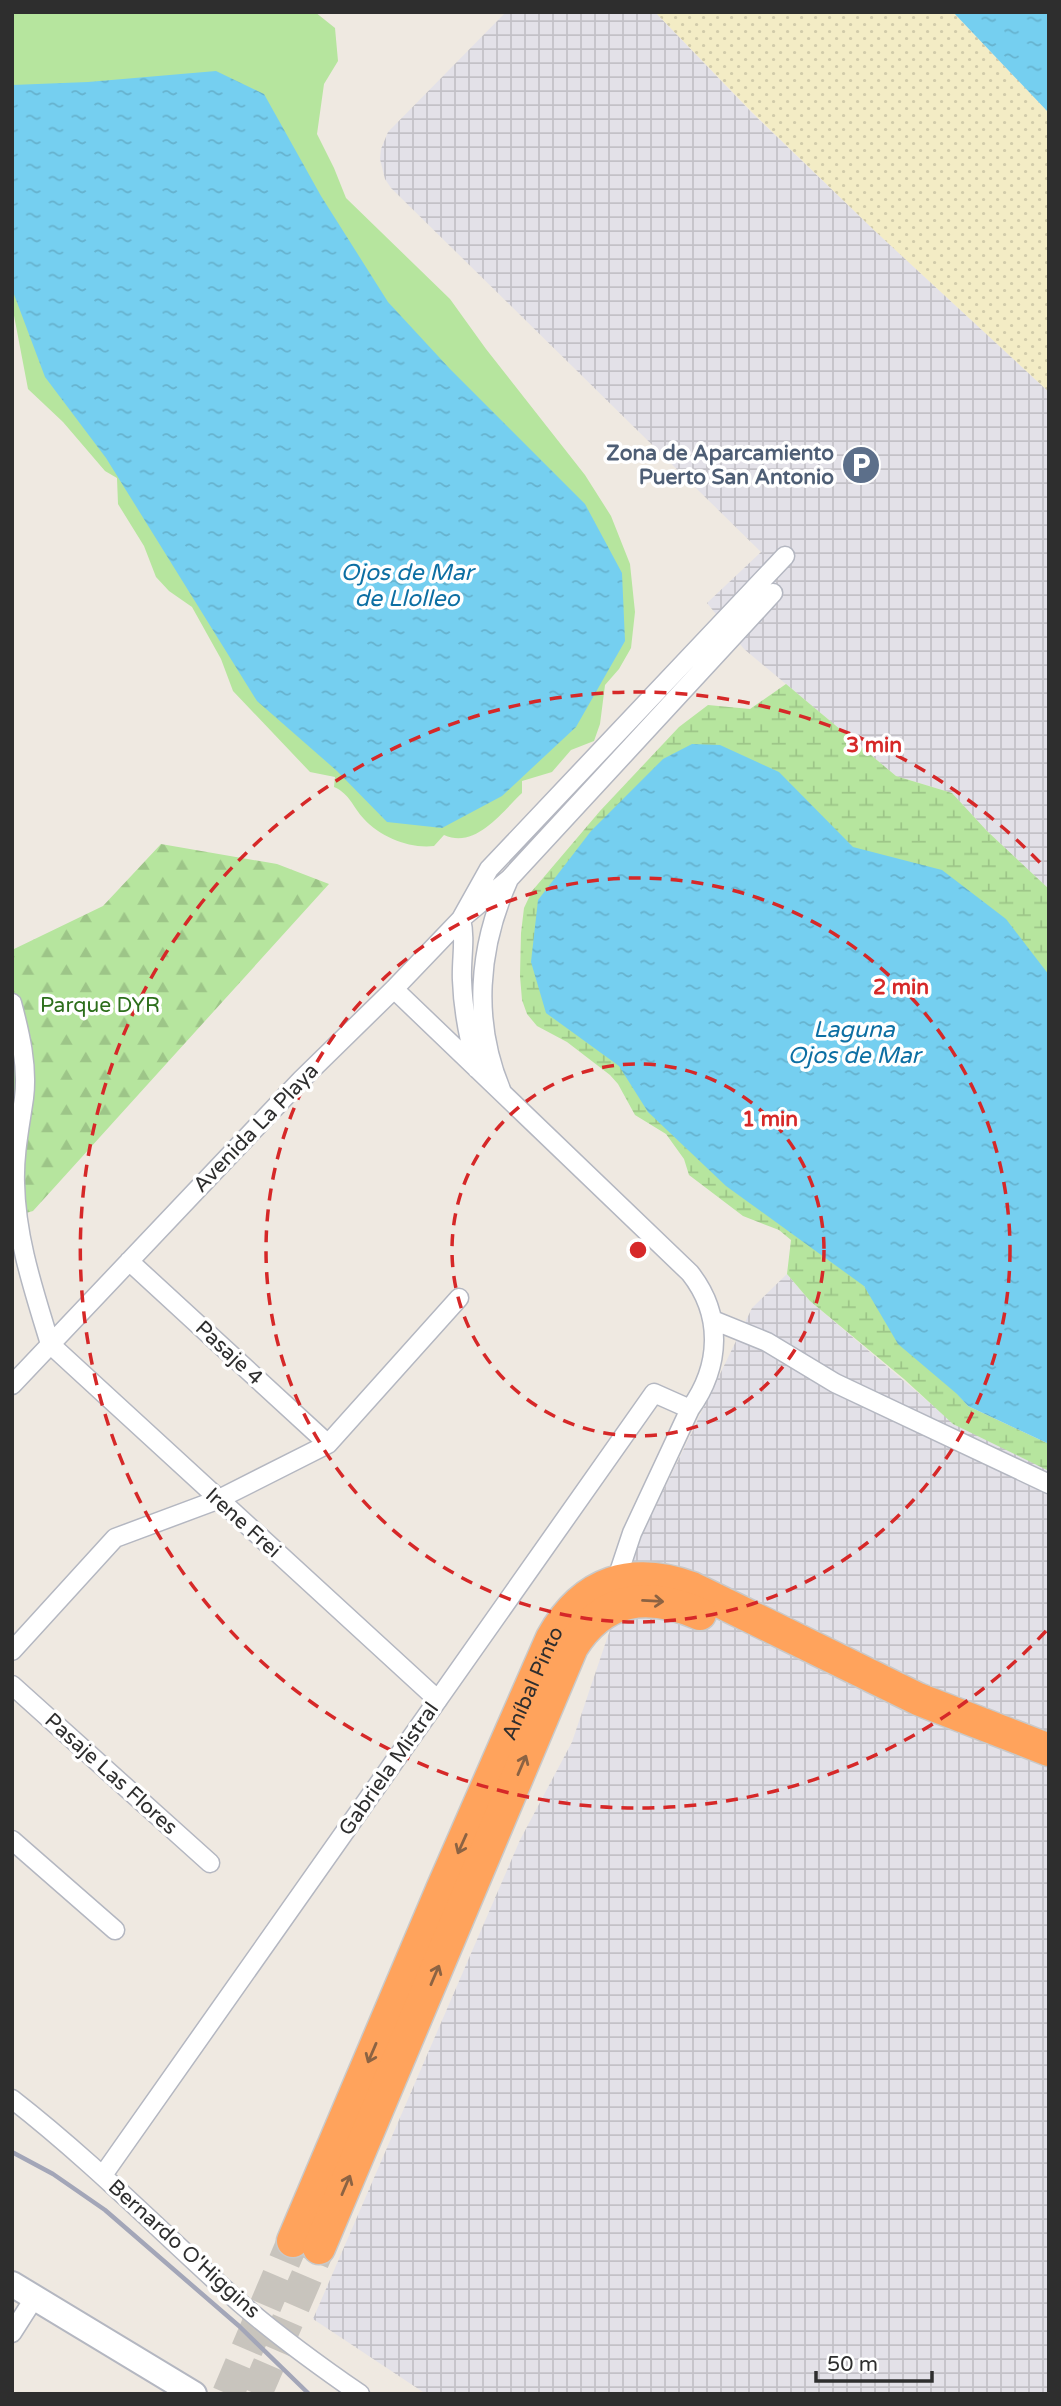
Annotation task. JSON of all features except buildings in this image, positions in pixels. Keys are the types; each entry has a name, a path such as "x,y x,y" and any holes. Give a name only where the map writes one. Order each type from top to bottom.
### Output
{"highway":[{"name":"Aníbal Pinto","path":"614,1595 647,1577 692,1588 918,1699 1049,1750"},
{"name":"Aníbal Pinto","path":"306,2244 443,1887 552,1638 580,1601 604,1585 614,1595 635,1601 674,1604 699,1614 896,1711 1049,1770"}],"street":[{"path":"478,1072 463,1001 464,934 461,919 489,869 785,556"},
{"path":"505,1098 489,1051 483,1018 482,986 487,942 509,879 773,593"},
{"name":"Avenida La Playa","path":"12,1385 301,1080 461,919 509,879"},
{"path":"394,989 690,1273 704,1295 713,1320 715,1351 712,1367 632,1532 614,1595"},
{"path":"12,1003 23,1049 24,1072 24,1096 16,1154 16,1209 25,1262 50,1345"},
{"name":"Pasaje 4","path":"129,1261 328,1444"},
{"path":"12,1651 115,1538 217,1500 328,1444 459,1298"},
{"path":"713,1320 767,1342 835,1383 1049,1484"},
{"name":"Irene Frei","path":"50,1345 438,1700"},
{"name":"Gabriela Mistral","path":"103,2175 654,1394 690,1409"},
{"name":"Pasaje Las Flores","path":"12,1685 210,1863"},
{"path":"12,1840 115,1930"},
{"name":"Bernardo O'Higgins","path":"12,2099 57,2134 241,2303 305,2356 360,2394"},
{"path":"12,2284 194,2394"},
{"path":"12,2333 34,2297"}],"shaded area":[{"name":"Zona de Aparcamiento Puerto San Antonio","path":"506,12 655,12 752,113 1049,392 1049,889 987,831 952,793 896,776 744,649 707,603 761,552 391,188 385,179 380,159 388,132"},
{"path":"787,1274 810,1301 931,1404 1049,1444 1049,2394 426,2394 313,2319 520,1840 572,1742 642,1535 752,1308"}],"green space":[{"name":"Ojos de Mar de Llolleo","path":"12,12 315,12 335,28 338,61 324,84 317,134 346,198 450,299 585,475 611,516 630,564 635,612 631,648 619,669 605,685 600,724 594,741 571,750 552,772 522,781 522,793 497,819 477,833 456,838 444,835 434,846 406,844 378,831 364,819 347,797 334,787 335,777 310,772 233,691 221,659 192,607 169,591 156,577 144,546 118,504 117,478 105,471 63,422 28,389 12,305"},
{"name":"Laguna Ojos de Mar","path":"786,684 896,776 952,793 987,831 1049,889 1049,975 864,1286 968,1406 1049,1444 1049,1471 953,1424 904,1379 810,1301 787,1274 791,1240 779,1230 743,1216 689,1175 684,1159 666,1134 635,1115 610,1075 567,1042 537,1026 527,1014 522,1000 521,933 524,908 532,891 600,811 679,727 708,705 750,709"},
{"name":"Parque DYR","path":"161,844 277,864 329,884 33,1211 12,1217 12,950 103,906"}],"sand":[{"path":"655,12 953,12 1049,113 1049,392 875,231 752,112"}],"water":[{"path":"953,12 1049,12 1049,113"},
{"name":"Ojos de Mar de Llolleo","path":"216,71 264,94 321,196 388,302 450,369 585,504 622,573 625,641 576,727 502,796 442,828 387,822 337,771 257,701 106,458 45,377 12,289 12,85 88,82"},
{"name":"Laguna Ojos de Mar","path":"692,744 720,745 779,772 853,847 942,870 1006,919 1049,975 1049,1444 968,1406 898,1344 864,1286 726,1186 648,1112 619,1066 546,1013 531,962 538,900 591,831 663,759"}],"tunnel":[{"path":"228,2394 293,2241"},
{"path":"256,2394 319,2248"}],"railway":[{"path":"12,2152 53,2174 105,2210 239,2326 309,2394"}],"place":[{"name":"Zona de Aparcamiento Puerto San Antonio","path":"861,465"}]}
